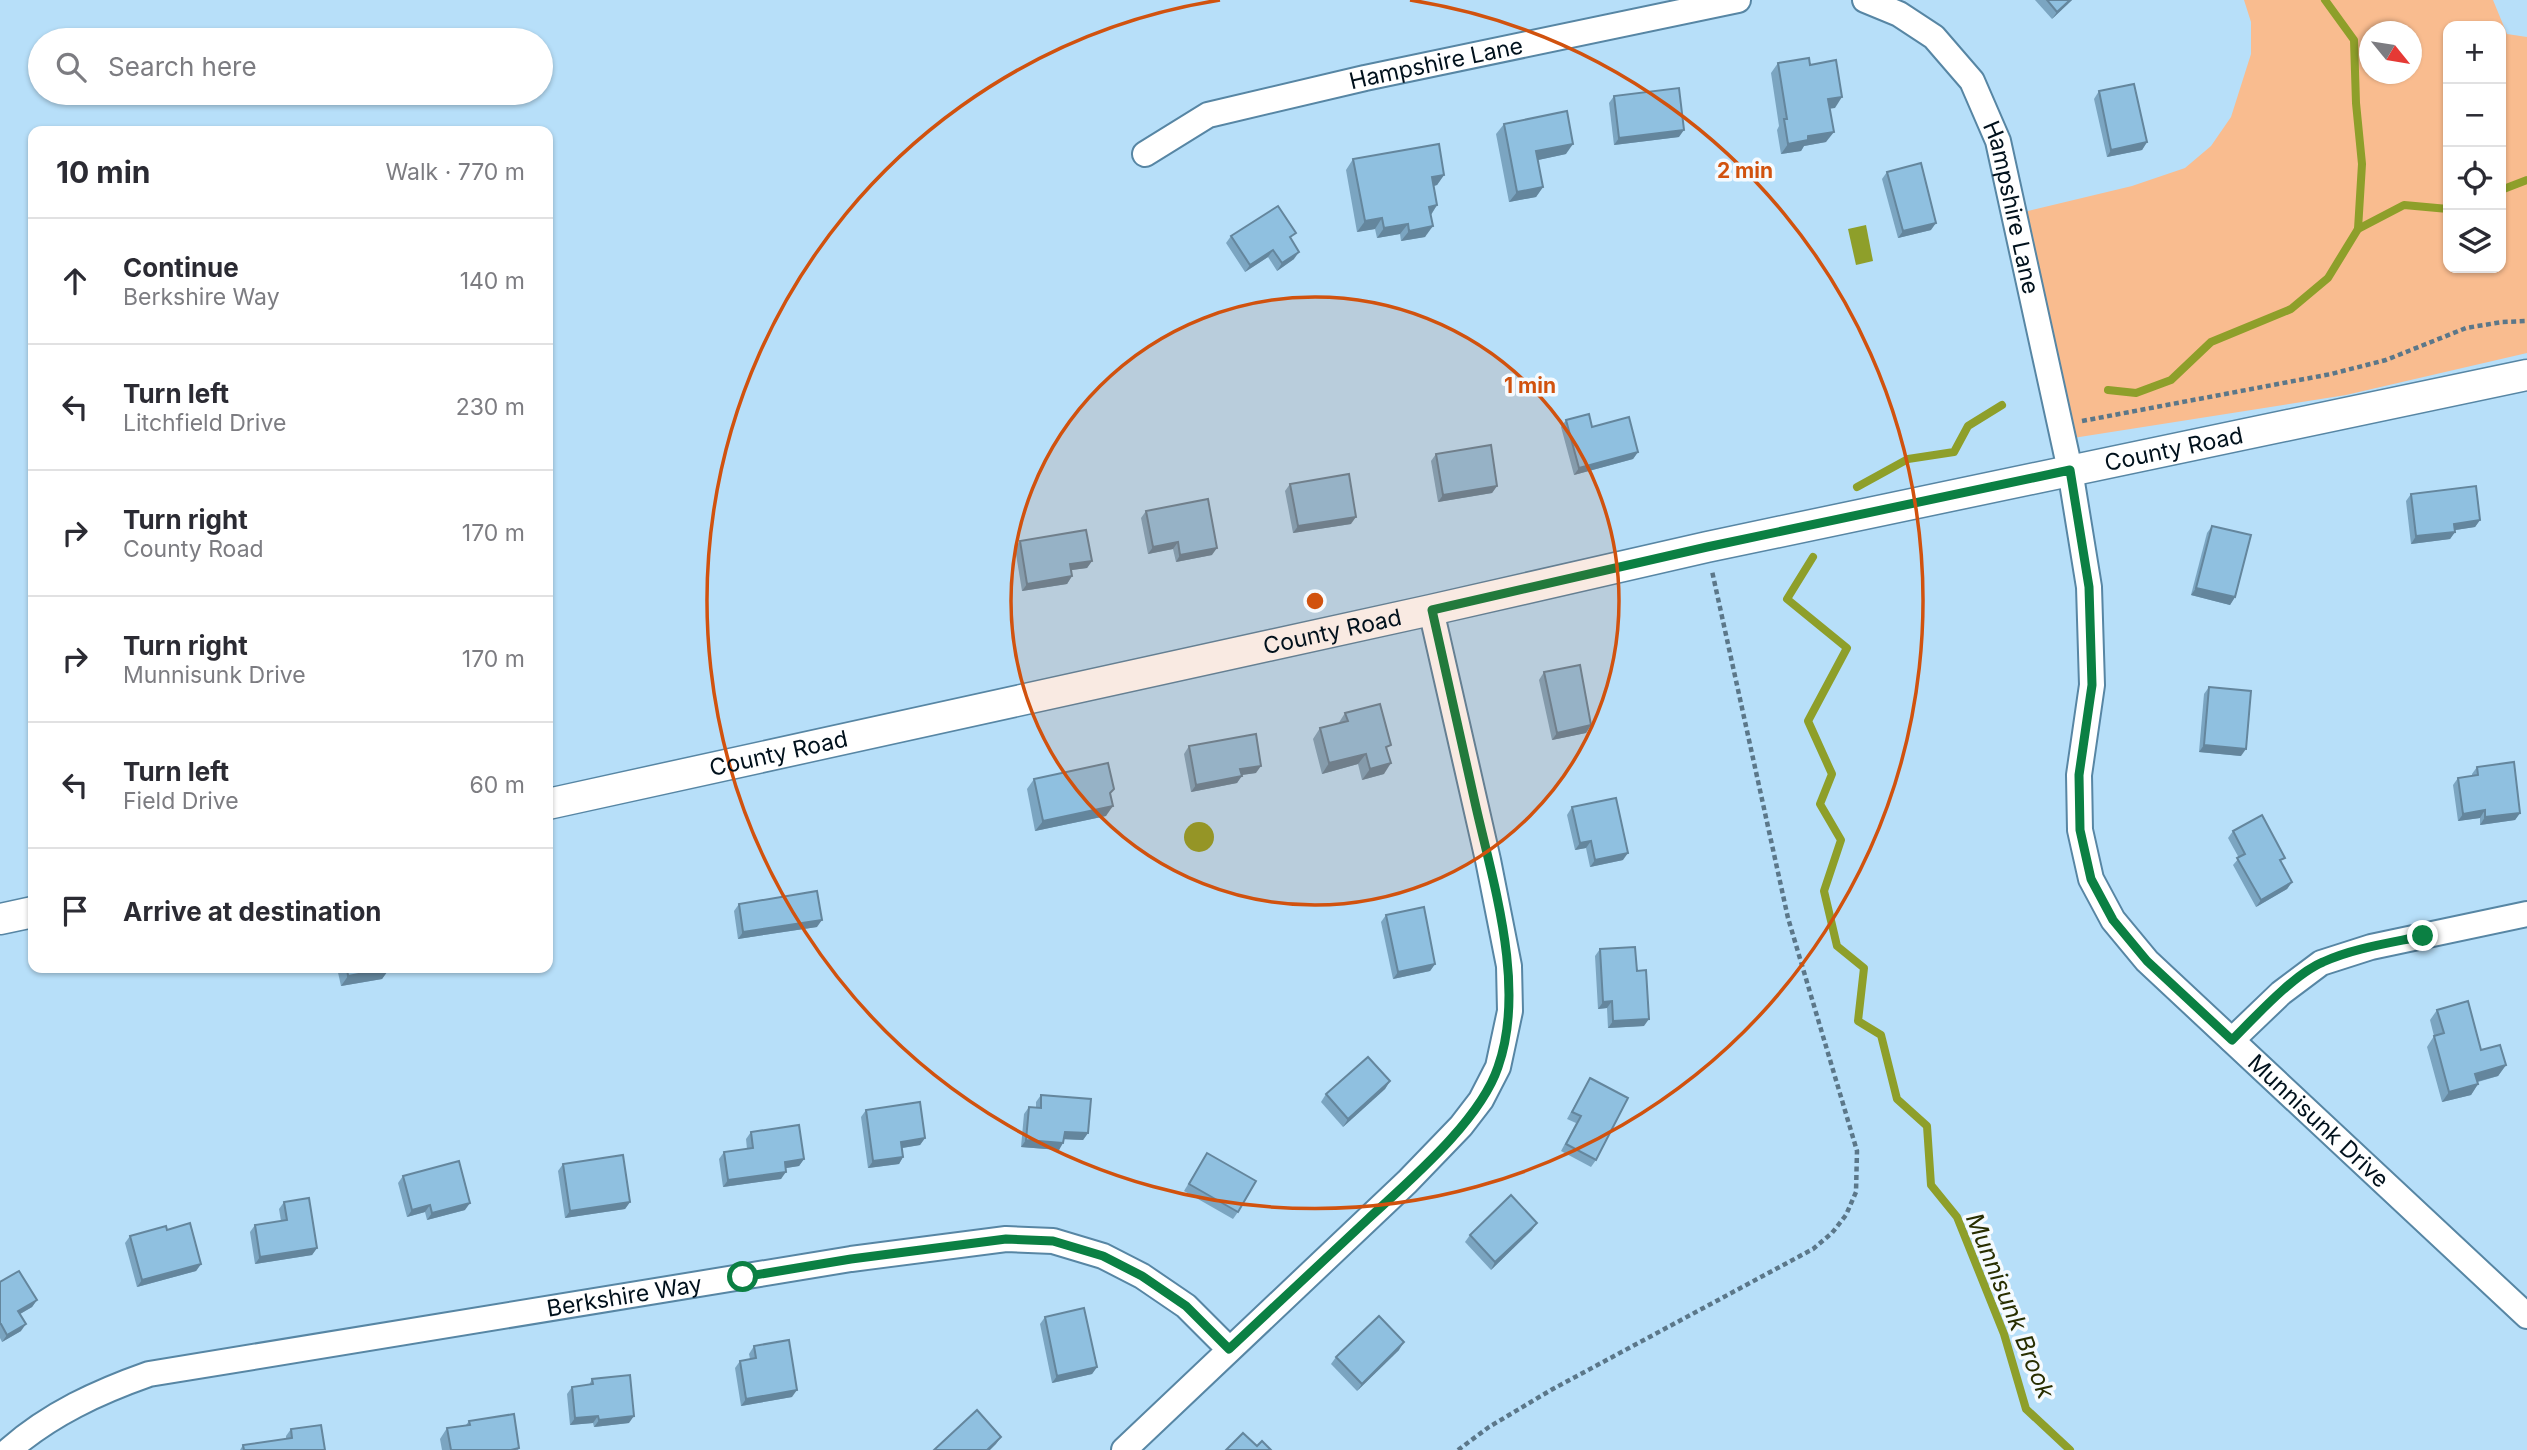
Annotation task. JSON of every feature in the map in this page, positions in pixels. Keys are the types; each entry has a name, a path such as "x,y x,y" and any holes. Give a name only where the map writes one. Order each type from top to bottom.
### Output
{"street":[{"name":"Hampshire Lane","path":"1145,154 1208,115 1365,78 1738,0"},
{"name":"Hampshire Lane","path":"1865,0 1899,14 1934,37 1972,81 1998,141 2070,470"},
{"name":"County Road","path":"553,803 1707,547 2527,375"},
{"name":"Munnisunk Drive","path":"2070,470 2089,587 2092,685 2079,775 2080,830 2091,879 2113,920 2147,961 2527,1316"},
{"path":"1124,1450 1407,1182 1481,1100 1498,1068 1510,1011 1509,966 1432,610"},
{"path":"0,919 28,913"},
{"path":"2232,1040 2281,993 2321,962 2371,947 2527,914"},
{"name":"Berkshire Way","path":"9,1450 66,1410 102,1391 149,1374 837,1261 1006,1239 1053,1241 1103,1256 1142,1276 1186,1306 1229,1349"}],"path":[{"path":"2059,426 2331,374 2386,360 2466,328 2527,321"},
{"path":"1458,1450 1489,1427 1551,1390 1814,1249 1832,1233 1846,1215 1856,1192 1857,1150 1788,918 1707,547"}],"shaded area":[{"path":"2244,0 2493,0 2502,21 2443,21 2443,273 2506,273 2506,32 2507,34 2527,37 2527,353 2346,395 2054,441 2033,236 2024,212 2132,186 2185,168 2211,146 2231,117 2251,54 2251,22"},
{"path":"1866,225 1873,261 1856,265 1848,229"},
{"path":"1199,822 1209,827 1214,837 1209,847 1199,852 1189,847 1184,837 1189,827"}],"building":[{"path":"2047,0 2070,0 2057,12"},
{"path":"1809,58 1810,65 1836,60 1842,97 1828,99 1834,132 1808,136 1808,140 1788,144 1778,63"},
{"path":"2134,84 2147,142 2111,150 2099,91"},
{"path":"1679,88 1684,130 1619,138 1614,96"},
{"path":"1567,111 1573,144 1536,151 1543,187 1517,192 1504,124"},
{"path":"1439,144 1444,175 1432,177 1437,205 1429,207 1433,226 1409,231 1408,224 1384,228 1382,218 1365,221 1353,159"},
{"path":"1921,163 1936,223 1903,231 1887,172"},
{"path":"1278,206 1296,233 1290,237 1299,252 1282,263 1273,250 1250,265 1231,236"},
{"path":"1589,414 1592,427 1629,417 1638,452 1579,468 1566,420"},
{"path":"1491,445 1497,486 1443,495 1436,454"},
{"path":"1349,474 1356,517 1298,526 1290,484"},
{"path":"2476,486 2480,520 2454,524 2455,532 2416,536 2411,494"},
{"path":"1208,499 1217,548 1180,555 1178,542 1153,547 1146,511"},
{"path":"2212,526 2251,535 2235,597 2196,588"},
{"path":"1086,530 1092,561 1070,564 1072,576 1027,584 1020,541"},
{"path":"1580,665 1591,725 1557,733 1544,672"},
{"path":"2209,687 2251,691 2246,749 2204,745"},
{"path":"1380,704 1391,745 1386,747 1391,763 1370,769 1366,754 1329,763 1320,728 1348,721 1345,713"},
{"path":"1256,734 1261,766 1240,769 1242,776 1196,785 1189,746"},
{"path":"2514,762 2520,813 2485,817 2485,810 2463,814 2458,778 2478,775 2477,767"},
{"path":"1108,763 1114,789 1110,793 1113,806 1043,821 1034,779"},
{"path":"1616,798 1628,853 1595,860 1591,841 1580,843 1572,807"},
{"path":"2262,815 2285,858 2280,860 2292,882 2261,900 2237,858 2245,854 2233,831"},
{"path":"817,891 822,920 743,932 739,904"},
{"path":"1424,907 1435,964 1398,972 1386,915"},
{"path":"1635,947 1637,971 1646,970 1649,1019 1613,1021 1612,1001 1603,1002 1600,949"},
{"path":"2468,1001 2481,1050 2500,1045 2506,1065 2475,1074 2478,1084 2449,1092 2434,1036 2444,1033 2437,1010"},
{"path":"1368,1057 1390,1081 1348,1119 1326,1094"},
{"path":"1590,1078 1628,1098 1596,1160 1566,1144 1581,1116 1572,1112"},
{"path":"1041,1095 1091,1099 1088,1133 1065,1132 1063,1143 1026,1140 1029,1107 1041,1108"},
{"path":"920,1102 925,1138 901,1142 903,1157 873,1161 866,1110"},
{"path":"799,1125 804,1159 785,1162 786,1172 728,1180 724,1152 753,1148 751,1132"},
{"path":"1207,1153 1256,1181 1238,1212 1189,1184"},
{"path":"623,1155 630,1202 570,1211 563,1164"},
{"path":"459,1161 470,1203 432,1213 430,1205 412,1210 403,1176"},
{"path":"1511,1195 1537,1223 1495,1262 1470,1235"},
{"path":"309,1198 317,1248 260,1257 255,1225 287,1220 284,1202"},
{"path":"190,1223 201,1264 142,1280 130,1236 166,1226 167,1230"},
{"path":"19,1271 37,1300 18,1311 26,1324 7,1335 0,1324 0,1282"},
{"path":"1084,1308 1097,1367 1057,1376 1045,1317"},
{"path":"1379,1316 1404,1342 1362,1384 1336,1357"},
{"path":"789,1340 797,1390 746,1399 740,1361 756,1358 754,1346"},
{"path":"630,1375 634,1416 599,1420 598,1416 575,1418 572,1387 593,1384 592,1379"},
{"path":"977,1410 1001,1437 987,1450 934,1450"},
{"path":"514,1414 519,1448 451,1450 447,1428 470,1425 469,1421"},
{"path":"321,1425 325,1450 244,1450 243,1445 292,1438 291,1429"},
{"path":"1243,1433 1257,1446 1262,1441 1271,1450 1226,1450"}],"waterway":[{"name":"Munnisunk Brook","path":"2108,390 2136,393 2171,380 2211,342 2291,309 2328,278 2358,229 2362,164 2354,40 2325,0"},
{"path":"2506,188 2527,180"},
{"path":"2358,229 2404,205 2443,209"},
{"name":"Munnisunk Brook","path":"1857,487 1908,459 1954,452 1968,426 2002,405"},
{"name":"Munnisunk Brook","path":"1813,557 1787,599 1847,648 1808,721 1832,774 1820,804 1841,840 1824,891 1837,946 1864,968 1858,1021 1881,1035 1897,1099 1927,1126 1931,1185 1957,1217 2004,1334 2026,1409 2070,1450"}],"route":[{"path":"743,1277 851,1259 1006,1239 1053,1241 1103,1256 1142,1276 1186,1306 1229,1349 1443,1145 1481,1100 1498,1068 1510,1011 1509,966 1432,610 1707,547 2070,470 2089,587 2092,685 2079,775 2080,830 2091,879 2113,920 2147,961 2232,1040 2281,993 2321,962 2371,947 2423,936"}]}
